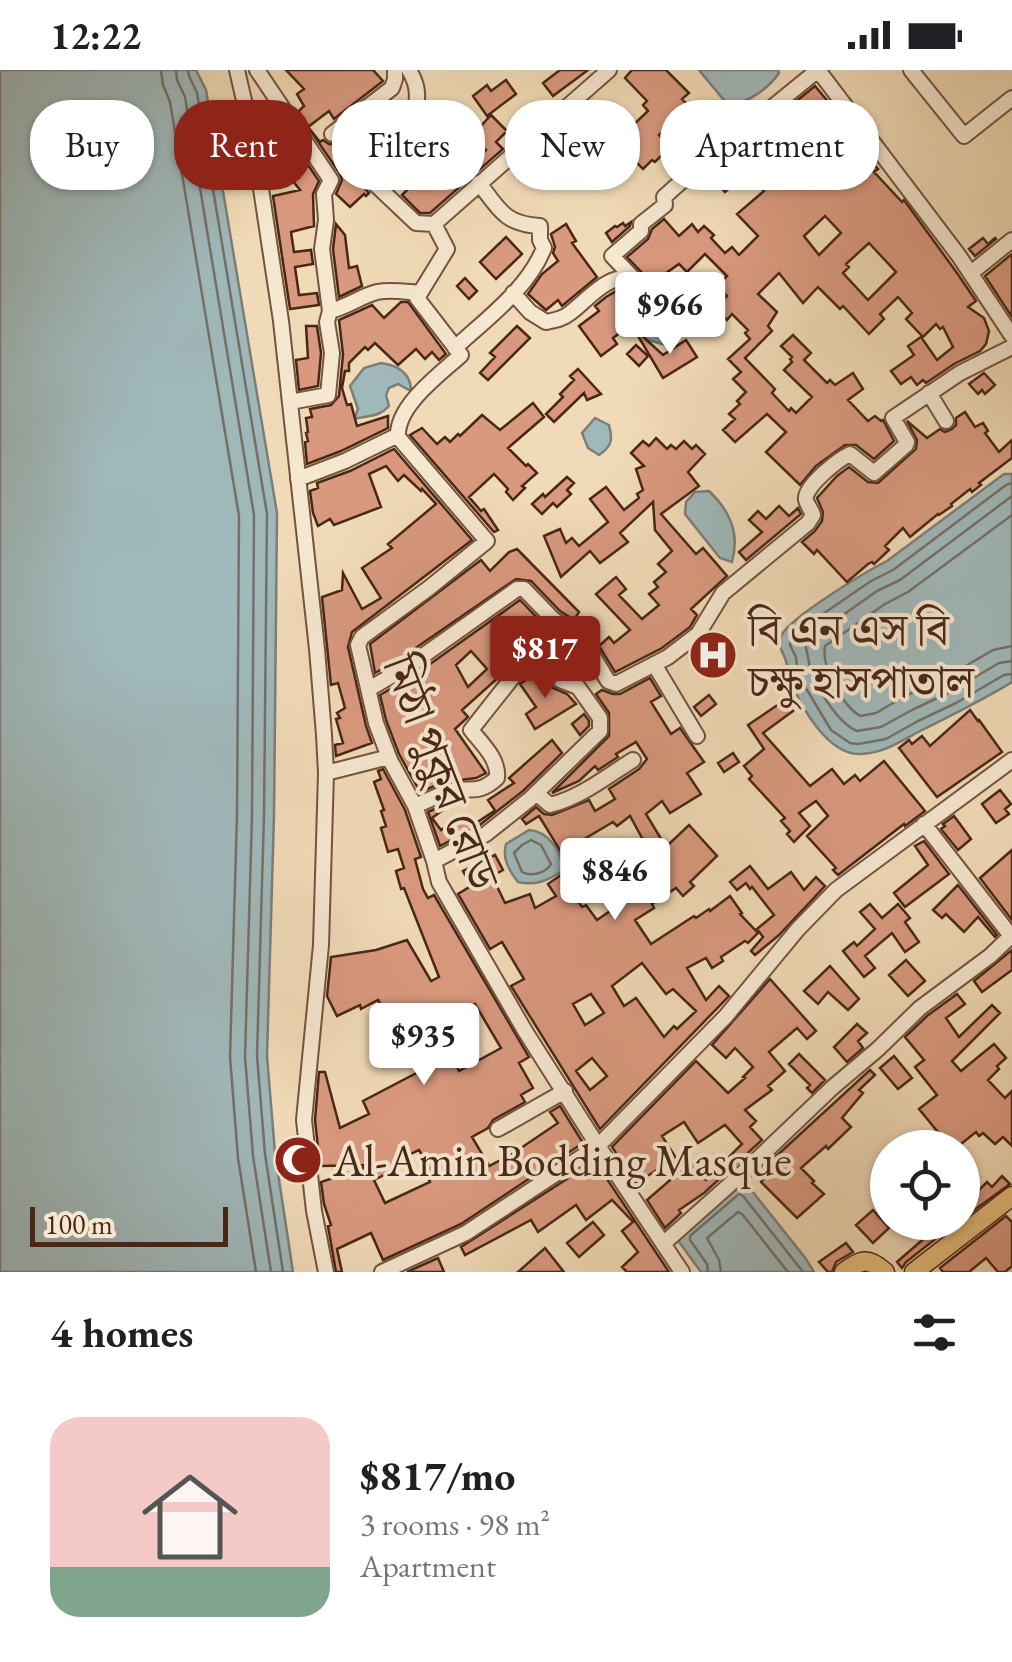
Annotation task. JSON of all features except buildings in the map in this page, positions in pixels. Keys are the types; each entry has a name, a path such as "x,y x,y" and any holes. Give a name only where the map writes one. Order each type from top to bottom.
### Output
{"main road":[{"path":"914,1272 1012,1196"},
{"path":"844,1272 866,1261 874,1262 885,1272"}],"street":[{"path":"237,70 256,149 281,320 318,649 326,773 322,946 304,1120 314,1211 326,1272"},
{"path":"257,70 332,180 324,194 322,248 332,354 328,395 290,402"},
{"path":"376,100 392,88 396,70"},
{"path":"409,70 420,98 412,116 400,134 358,168 416,223 434,224 471,190"},
{"path":"485,178 609,70"},
{"path":"513,293 530,312 546,322 566,317 621,276 634,279 612,256 641,231 641,224 665,205 664,198 684,179 818,70 971,274 1012,336"},
{"path":"911,70 964,136 1012,98"},
{"path":"455,348 513,293 538,264 544,248 540,226 508,219 485,190"},
{"path":"298,479 398,437 397,426 406,408 461,356 417,298 447,249 434,224"},
{"path":"971,274 1012,240"},
{"path":"330,310 374,293 420,293"},
{"path":"370,690 516,589 524,588 574,633 608,680 616,684 668,657 698,634 723,592 808,523 813,514 806,501 807,493 837,460 850,454 874,473 907,442 893,418 960,373 1012,347"},
{"path":"929,394 946,421"},
{"name":"মিঠা পুকুর রোড","path":"398,437 487,540 362,637 358,645 376,723 414,806 439,882 459,918 525,1031 682,1272"},
{"path":"566,681 589,649"},
{"path":"414,806 447,792 488,787 497,778 492,756 471,730 531,654 560,680 578,688 600,718 600,731 536,792 486,834 434,861"},
{"path":"654,664 697,736"},
{"path":"326,773 389,757"},
{"path":"536,792 550,805 561,802 633,760"},
{"path":"382,1272 466,1232 598,1146 726,1016 798,928 836,890 1012,760"},
{"path":"663,1244 920,1008 1012,936 924,824"},
{"path":"498,1130 565,1091"}],"water":[{"path":"0,70 196,70 208,100 174,100 174,190 223,190 277,513 267,1056 275,1153 293,1272 0,1272"},
{"path":"699,70 778,70 758,94 746,100 723,99"},
{"path":"661,316 674,322 680,333 669,346 644,339 652,323"},
{"path":"381,363 401,370 411,388 398,384 389,388 389,406 385,410 354,419 358,409 350,386 364,368"},
{"path":"595,418 609,425 611,435 609,446 599,455 588,448 582,433"},
{"path":"1004,474 1012,474 1012,682 886,749 860,754 837,747 817,728 795,691 780,645 781,636 813,607 887,561"},
{"path":"709,491 723,506 734,532 732,562 720,558 685,514 686,502 695,492"},
{"path":"529,830 548,839 562,864 562,871 541,882 518,882 505,855 506,844"},
{"path":"741,1177 814,1272 701,1272 674,1235"}],"place":[{"name":"বি এন এস বি চক্ষু হাসপাতাল","path":"713,655"},
{"name":"Al-Amin Bodding Masque","path":"298,1160"}]}
